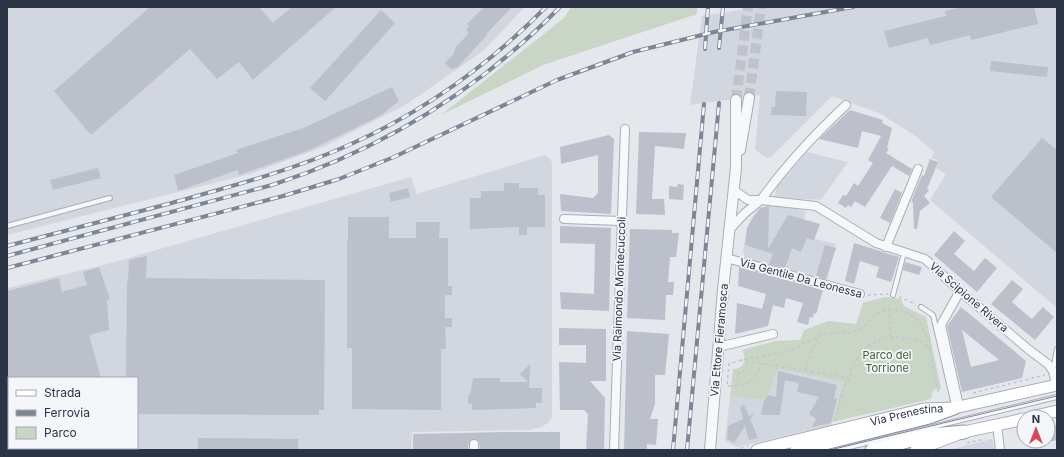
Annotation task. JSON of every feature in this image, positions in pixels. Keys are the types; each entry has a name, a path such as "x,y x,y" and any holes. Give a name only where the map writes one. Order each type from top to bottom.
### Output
{"highway":[{"path":"797,450 925,418 957,407"},
{"path":"872,450 928,436 964,432"}],"main road":[{"name":"Via Prenestina","path":"752,448 919,410 957,407 1057,385"},
{"path":"916,450 964,432 1016,421"}],"street":[{"name":"Via Ettore Fieramosca","path":"710,450 726,258 736,168 748,98"},
{"name":"Via Ettore Fieramosca","path":"736,100 736,168"},
{"path":"730,230 742,216 761,200 774,182 814,135 846,105"},
{"name":"Via Raimondo Montecuccoli","path":"614,450 625,129"},
{"path":"886,247 918,169"},
{"path":"734,190 748,200 761,200"},
{"name":"Via Scipione Rivera","path":"761,200 810,206 821,209 861,235 886,247 925,258 960,291 1028,349 1046,361 1053,371"},
{"path":"564,219 621,221"},
{"name":"Via Gentile Da Leonessa","path":"726,258 860,294"},
{"path":"957,407 940,325 960,291"},
{"path":"718,347 772,334"},
{"path":"1053,371 1057,385"},
{"path":"997,425 1000,450"}],"lane":[{"path":"7,226 110,198"},
{"path":"892,295 904,253"},
{"path":"921,307 933,315 957,407"},
{"path":"1053,371 1057,349"},
{"name":"Via Prenestina","path":"837,450 1057,397"}],"path":[{"name":"Via Gentile Da Leonessa","path":"860,294 892,295 902,297 921,307"},
{"path":"890,309 890,337"},
{"path":"896,309 898,315"},
{"path":"761,364 750,382 737,386 727,386 730,364 748,358 792,349 825,334 858,330 876,313 896,309 914,316 922,325 928,337 939,395"},
{"path":"910,339 911,335"},
{"path":"805,370 814,343 818,337"},
{"path":"835,421 844,387 849,381 853,364 860,353 876,341 890,337 922,342 930,349"},
{"path":"737,386 738,374 746,369 748,358"},
{"path":"740,360 850,378"},
{"path":"972,393 1043,376"},
{"path":"735,450 752,448"}],"shaded area":[{"path":"7,7 525,7 483,51 407,104 323,147 250,174 7,235"},
{"path":"757,7 1057,7 1057,308 930,200 946,174 936,168 938,160 932,158 934,152 917,137 881,114 832,96 771,157 767,158 755,150 760,95 690,105 702,16"},
{"path":"807,152 848,162 821,200 774,197 777,187"},
{"path":"545,155 551,160 552,417 548,423 530,430 412,432 411,450 7,450 7,288 104,265 411,177 417,194"},
{"path":"769,206 794,207 806,212 799,235 836,244 827,281 746,261 743,251 747,228 760,208"},
{"path":"778,369 843,382 831,425 737,447 725,441 730,397 764,400 768,395"},
{"path":"992,439 994,450 949,450"}],"green space":[{"path":"571,7 697,7 697,14 543,65 441,115 564,18"},
{"name":"Parco del Torrione","path":"885,297 901,299 904,306 926,317 941,389 933,390 931,399 832,422 843,382 778,369 768,395 763,400 730,397 733,369 737,369 744,363 743,350 775,341 800,340 804,330 829,321 856,324 863,303"}],"building":[{"path":"150,7 259,7 273,23 292,7 336,7 253,80 239,62 217,79 190,49 91,135 54,91"},
{"path":"484,7 512,7 486,34 487,35 458,67 451,69 445,63 454,53 456,47 469,33 466,30 469,26 467,24"},
{"path":"962,7 1034,7 1038,24 971,40 970,35 930,45 928,38 889,48 884,31 946,16 945,11"},
{"path":"381,10 395,23 325,101 310,88"},
{"path":"991,61 1048,67 1047,77 990,71"},
{"path":"392,87 399,101 380,116 310,150 239,175 238,170 178,191 174,175 238,153 236,150 300,129 299,130"},
{"path":"776,91 807,92 806,116 771,115 772,107 775,107"},
{"path":"850,110 883,120 882,123 892,128 887,148 889,149 886,153 912,169 909,176 892,166 865,207 855,201 851,207 848,205 846,208 838,203 843,195 846,196 854,183 858,186 873,163 868,160 881,136 862,131 858,148 819,139"},
{"path":"639,132 686,133 684,149 655,146 652,199 664,199 665,215 636,214"},
{"path":"609,135 614,139 611,214 561,211 560,194 593,198 598,193 598,155 561,164 560,147"},
{"path":"1042,138 1057,150 1057,253 991,197"},
{"path":"930,159 938,162 927,189 929,190 924,196 930,203 920,211 917,229 914,229 913,202 911,202 922,175 924,176"},
{"path":"98,168 101,178 53,190 50,180"},
{"path":"504,183 519,183 519,188 538,188 538,195 545,195 545,227 527,227 527,235 519,235 519,227 470,229 470,198 481,198 481,191 504,191"},
{"path":"678,184 684,185 683,200 669,199 669,186 677,187"},
{"path":"408,188 410,197 391,202 389,193"},
{"path":"895,189 902,193 890,223 880,218"},
{"path":"769,206 768,249 788,215 820,224 814,240 807,238 801,252 792,248 785,268 769,264 773,254 745,245 747,228 753,217 760,208"},
{"path":"348,217 389,217 389,238 416,238 416,222 440,222 439,238 448,238 448,286 452,286 452,295 445,295 445,318 452,318 452,327 445,327 446,349 441,349 441,410 352,409 352,348 347,348"},
{"path":"560,226 611,228 609,311 561,309 560,292 594,294 595,244 560,243"},
{"path":"630,229 672,230 672,233 679,233 676,257 670,257 668,282 674,282 673,295 666,295 665,320 627,318"},
{"path":"954,231 965,241 954,254 974,271 985,258 997,268 977,292 934,255"},
{"path":"854,243 899,257 891,282 876,277 879,267 860,261 854,284 845,281"},
{"path":"825,245 836,248 826,279 816,276"},
{"path":"147,256 146,278 325,280 324,410 319,410 319,415 138,414 138,377 126,377 127,281 129,260"},
{"path":"905,262 922,267 919,275 903,270"},
{"path":"99,267 110,299 107,300 109,330 89,335 101,377 7,378 7,291 59,278 62,292 87,285 83,272"},
{"path":"739,267 823,290 816,314 814,313 813,318 810,317 808,325 797,322 803,303 786,298 784,308 773,305 768,326 735,334 737,303 762,309 766,294 738,286"},
{"path":"1012,280 1023,289 1012,302 1032,319 1043,307 1054,317 1035,340 991,304"},
{"path":"961,307 1026,361 1022,378 962,392 947,326","holes":["962,330 999,360 971,367"]},
{"path":"559,328 606,329 606,381 590,381 605,398 604,450 586,450 588,414 584,410 560,410 559,362 586,363 586,345 559,345"},
{"path":"627,331 669,334 665,375 655,375 655,404 650,419 658,419 656,445 647,444 647,450 624,450"},
{"path":"530,364 529,388 542,388 542,403 536,403 536,408 472,410 472,404 468,403 468,395 470,395 473,378 500,378 500,382 528,382 520,374"},
{"path":"778,371 837,385 834,398 837,399 831,423 812,427 816,419 809,414 819,397 797,392 799,383 785,380 780,415 761,415 764,400 768,395 776,397"},
{"path":"744,405 749,416 754,414 750,419 758,438 749,440 745,426 734,443 727,439 728,426 743,419 740,407"},
{"path":"1056,425 1057,425 1056,440"},
{"path":"560,432 560,450 480,450 479,442 474,439 469,442 468,449 413,450 413,434"},
{"path":"198,438 298,439 298,450 198,450"}],"tunnel":[{"path":"736,100 748,7"},
{"path":"749,98 761,7"}],"tram line":[{"path":"830,450 1057,396"}],"railway":[{"path":"7,246 237,185 305,163 349,145 403,118 454,85 502,48 546,7"},
{"path":"7,256 272,185 352,154 391,135 427,114 463,90 529,37 560,7"},
{"path":"705,49 708,7"},
{"path":"719,48 723,7"},
{"path":"7,268 283,196 339,179 394,157 557,80 633,52 714,32 853,7"},
{"path":"687,450 719,103"},
{"path":"673,450 704,104"}]}
